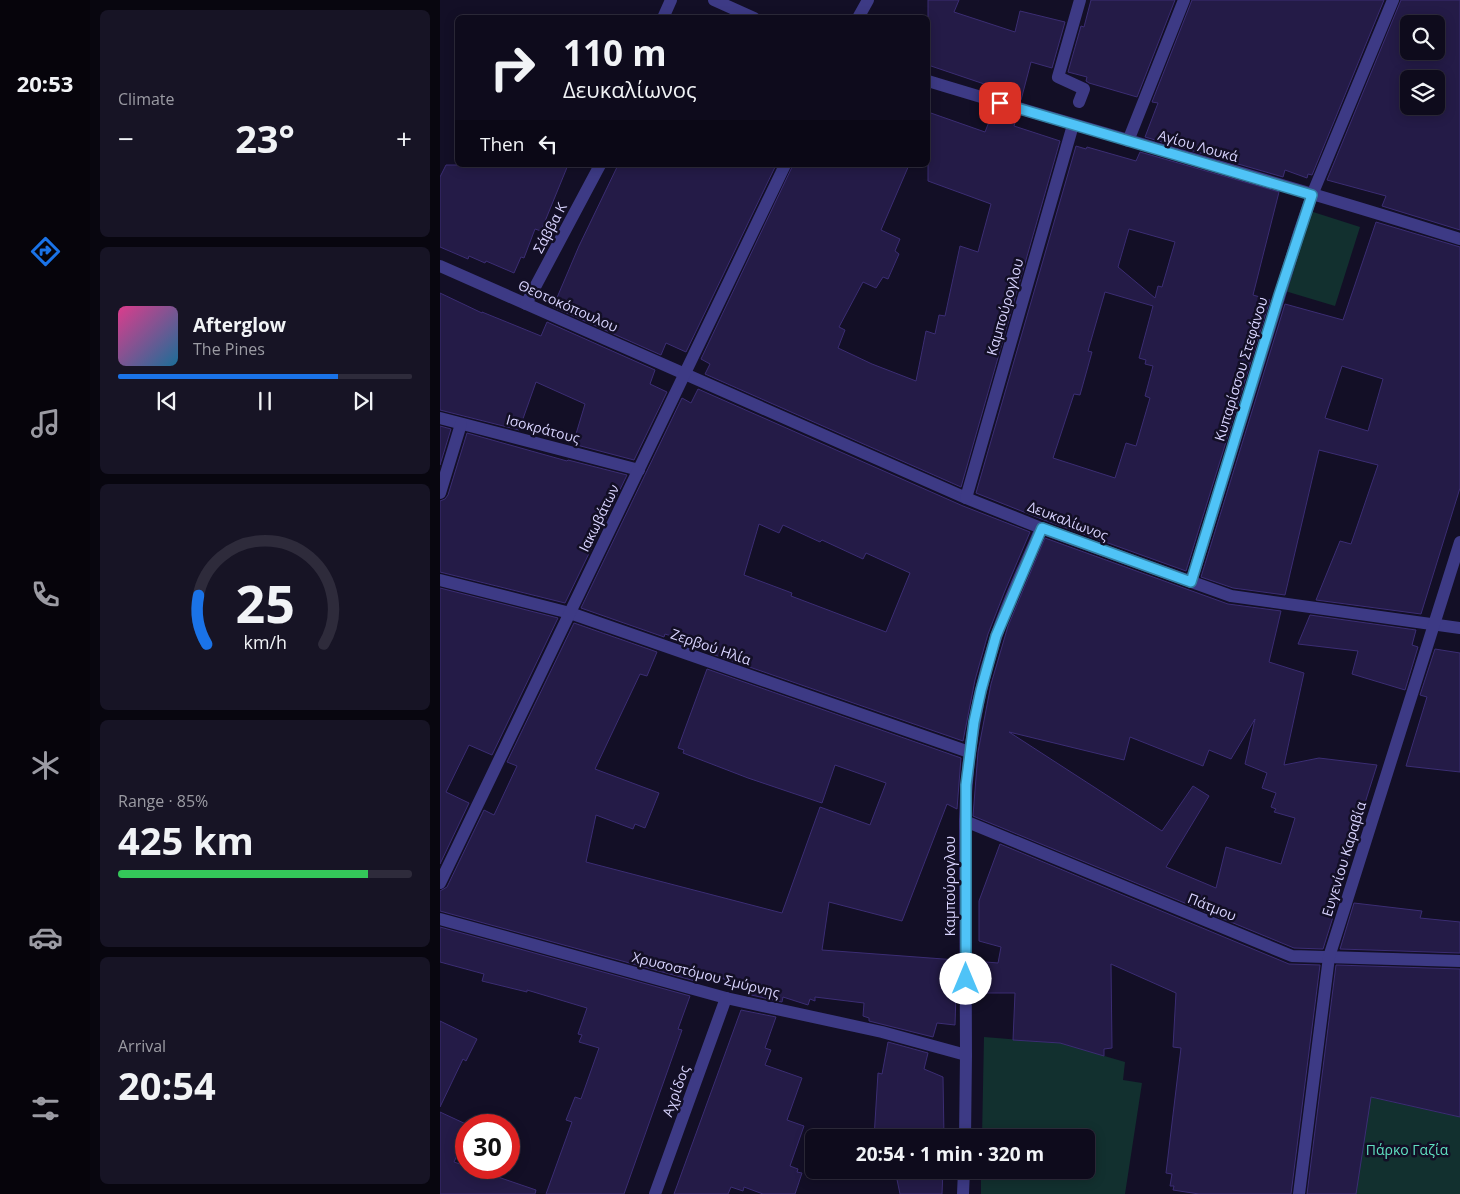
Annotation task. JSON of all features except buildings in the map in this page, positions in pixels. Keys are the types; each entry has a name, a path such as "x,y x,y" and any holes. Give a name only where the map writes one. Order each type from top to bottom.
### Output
{"street":[{"path":"664,15 671,0"},
{"path":"714,0 747,15"},
{"path":"860,15 868,0"},
{"path":"1079,102 1084,89 1058,78 1080,0"},
{"path":"1128,141 1184,0"},
{"name":"Κυπαρίσσου Στεφάνου","path":"1191,582 1279,295 1312,195 1393,0"},
{"name":"Αγίου Λουκά","path":"930,82 1368,210 1460,239"},
{"name":"Καμπούρογλου","path":"966,498 1074,125"},
{"name":"Σάββα Κ","path":"526,304 599,167"},
{"name":"Ιακωβάτων","path":"440,883 784,167"},
{"name":"Θεοτοκόπουλου","path":"440,266 685,374"},
{"name":"Δευκαλίωνος","path":"685,374 966,498 1042,528 1231,596 1460,628"},
{"name":"Ισοκράτους","path":"440,418 639,470"},
{"path":"440,493 461,424"},
{"name":"Καμπούρογλου","path":"965,1129 965,821 969,752 981,690 996,636 1042,528"},
{"name":"Ευγενίου Καραβία","path":"1300,1194 1329,957 1460,542"},
{"name":"Ζερβού Ηλία","path":"440,580 570,613 969,752"},
{"name":"Πάτμου","path":"965,821 1292,956 1460,961"},
{"name":"Χρυσοστόμου Σμύρνης","path":"440,919 726,998 882,1032 966,1055"},
{"name":"Αχρίδος","path":"655,1194 726,998"},
{"path":"963,1194 964,1179"}],"green space":[{"path":"1310,211 1360,227 1335,306 1285,291"},
{"path":"984,1037 1060,1043 1125,1062 1123,1080 1142,1083 1125,1194 981,1194 981,1179 1095,1179 1095,1129 982,1129"},
{"name":"Πάρκο Γαζία","path":"1370,1097 1460,1117 1460,1194 1356,1194"}],"route":[{"path":"966,979 966,785 974,722 996,636 1042,528 1191,582 1279,295 1312,195 1000,103"}]}
